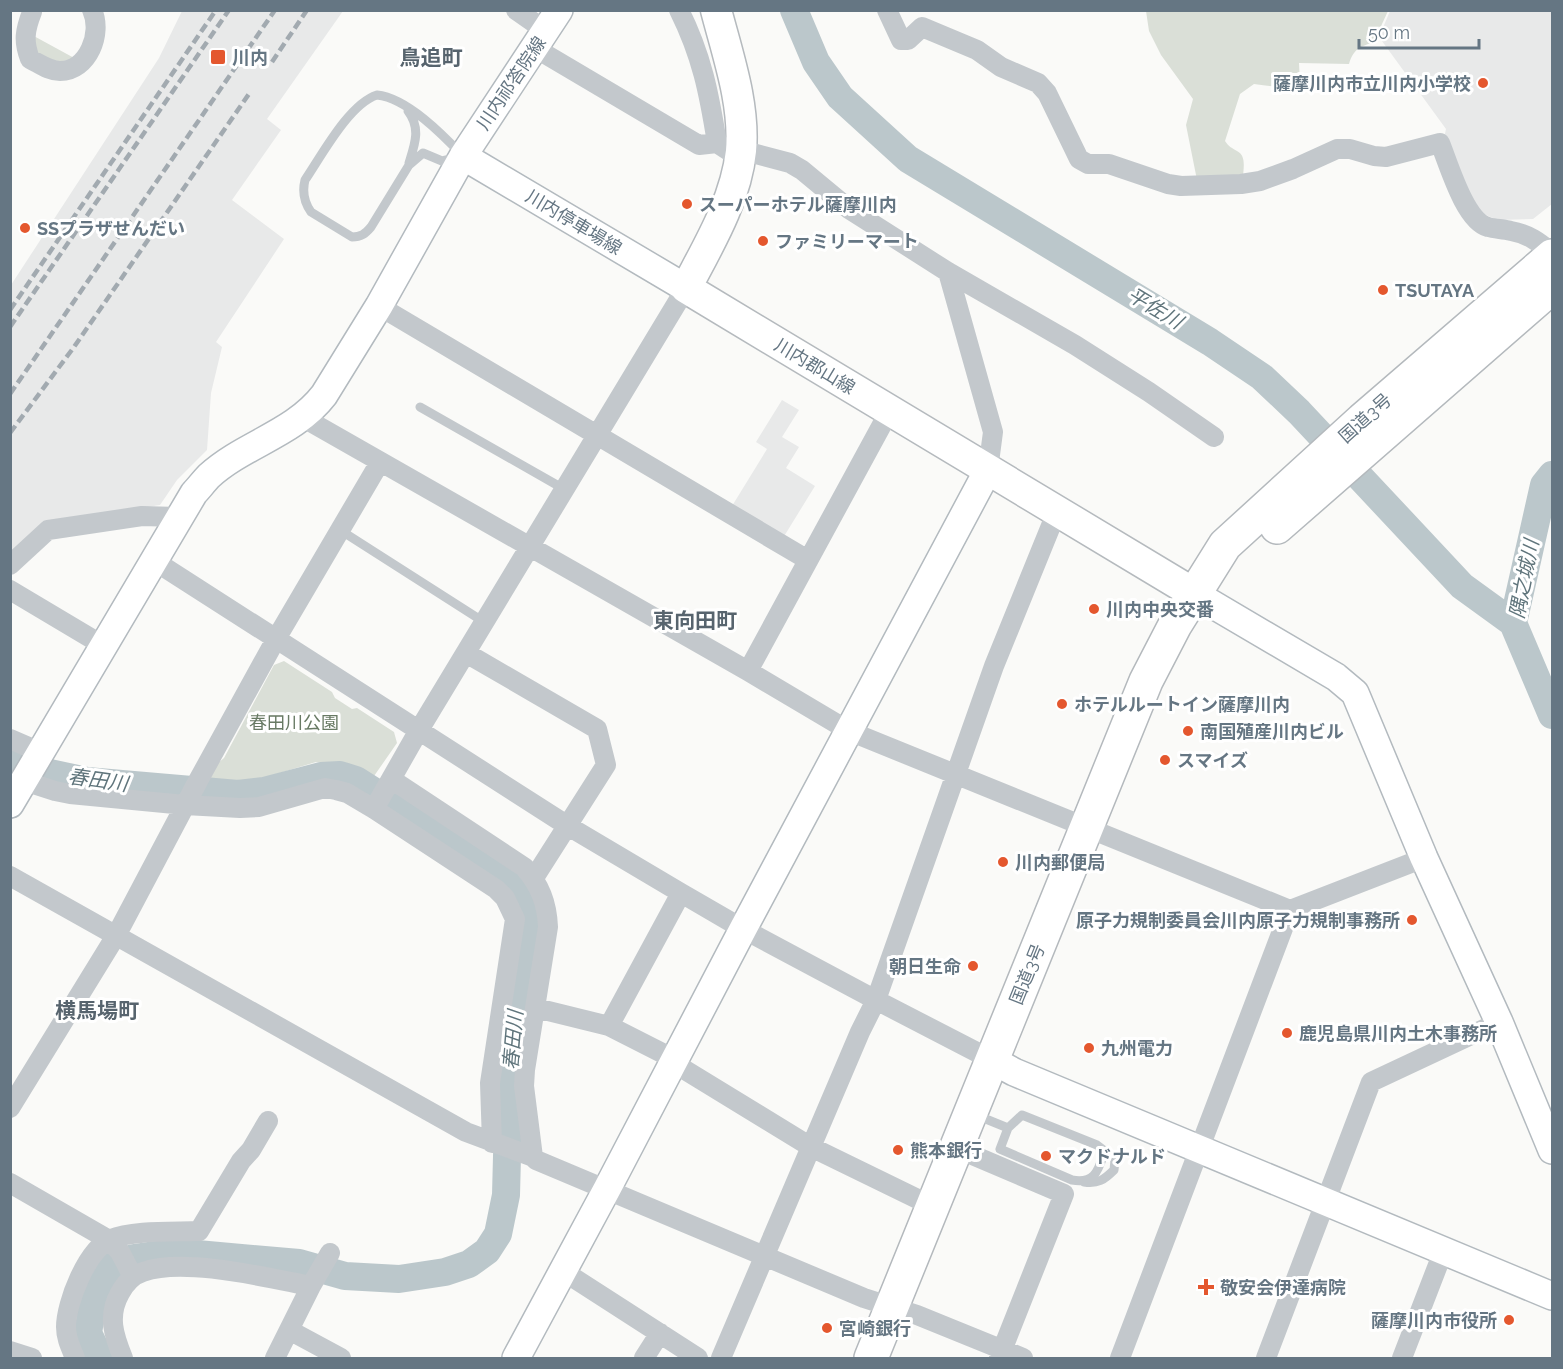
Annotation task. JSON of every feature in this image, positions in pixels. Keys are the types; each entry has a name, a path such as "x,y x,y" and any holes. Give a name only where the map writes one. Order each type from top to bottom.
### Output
{"highway":[{"name":"国道3号","path":"1376,426 1552,254"},
{"name":"国道3号","path":"871,1359 1146,681 1170,632 1225,545 1307,486 1376,426 1552,287"}],"main road":[{"path":"686,288 723,212 738,96 716,10"},
{"name":"川内郡山線","path":"686,288 1195,594"}],"street":[{"path":"10,47 48,69 67,71 82,63 89,52 95,33 96,20 92,10"},
{"path":"516,10 547,30 699,145 790,163 802,170 849,209 948,272 1075,345 1214,437"},
{"path":"679,10 694,39 710,95 732,151"},
{"path":"887,10 901,40 908,40 922,27 976,50 1001,67 1038,83 1047,93 1078,159 1088,164 1109,164 1168,184 1181,186 1240,184 1260,181 1337,149 1350,149 1386,157 1440,143 1468,210 1478,222 1487,227 1533,238 1552,254"},
{"path":"30,59 24,40 25,29 34,11"},
{"path":"10,26 18,25 34,11"},
{"name":"川内祁答院線","path":"24,776 104,646 178,517 194,494 210,476 230,461 283,431 302,417 324,395 379,306 463,156 547,30"},
{"name":"川内停車場線","path":"463,156 686,288"},
{"path":"516,1359 988,470 993,432 948,272"},
{"path":"375,807 419,730 686,288"},
{"path":"379,306 808,560"},
{"path":"748,671 890,410"},
{"path":"302,417 748,671 849,732 1290,910 1424,858"},
{"path":"10,1108 117,934 198,779 276,639 380,462"},
{"path":"721,1359 860,1032 876,1000 994,666 1058,512"},
{"path":"10,565 48,530 142,516 178,517"},
{"path":"153,560 568,825 743,929 876,1000 1014,1072 1199,1147 1443,1252 1552,1296"},
{"path":"10,590 104,646"},
{"path":"1195,594 1336,677 1355,693 1424,858 1498,1022 1552,1150"},
{"path":"466,653 597,729 606,765 534,879"},
{"path":"10,739 24,776 55,791 70,794 240,808 259,807 325,788 347,793 375,807 496,890 505,898 515,919 490,1083 494,1144"},
{"path":"389,782 524,867 534,879 547,907 548,927 524,1086 528,1155"},
{"path":"10,876 117,934 466,1132 528,1155 765,1257 864,1298 893,1307 1001,1354 1023,1359"},
{"path":"609,1026 681,893"},
{"path":"1120,1359 1290,910"},
{"path":"536,1008 609,1026 673,1061 812,1147 932,1206"},
{"path":"1266,1359 1371,1082 1498,1022"},
{"path":"75,1359 68,1340 67,1316 77,1282 93,1256 115,1246 127,1234 199,1231 268,1121"},
{"path":"956,1148 997,1156 1064,1194 1001,1354"},
{"path":"10,1183 115,1246 132,1274"},
{"path":"1402,1359 1443,1252"},
{"path":"275,1359 328,1256"},
{"path":"123,1359 112,1324 113,1311 132,1274 162,1268 204,1268 313,1283"},
{"path":"563,1271 698,1359"},
{"path":"289,1330 341,1359"},
{"path":"644,1359 660,1333"},
{"path":"10,1351 32,1359"}],"lane":[{"path":"400,103 411,113 416,127 416,142 409,165 371,227 359,237 345,235 311,212 307,206 303,189 305,180 347,119 365,99 385,95 400,103 438,129 463,156 442,161 423,153 409,165"},
{"path":"420,407 564,489"},
{"path":"340,530 484,622"},
{"path":"971,1113 1008,1128"},
{"path":"1022,1114 1096,1145 1114,1160 1114,1170 1095,1184 1072,1180 997,1156 1008,1128 1022,1114"},
{"path":"1084,1182 1090,1180 1096,1173 1104,1151"}],"shaded area":[{"path":"182,11 343,11 267,119 281,130 232,200 284,239 216,342 222,347 211,393 207,450 177,480 160,505 48,522 11,557 11,285 159,58"},
{"name":"薩摩川内市立川内小学校","path":"1390,11 1552,11 1552,204 1533,219 1497,220 1484,214 1470,203 1444,138 1446,129 1379,37"},
{"path":"782,400 799,410 782,437 799,447 786,468 815,486 783,538 732,506 767,449 756,442"}],"green space":[{"path":"1146,11 1388,11 1376,37 1378,41 1359,48 1353,54 1349,64 1299,63 1300,84 1283,87 1254,84 1240,94 1225,141 1242,156 1243,179 1197,180 1186,125 1193,99 1161,55 1149,31"},
{"path":"32,35 76,59 50,63 36,51"},
{"name":"春田川公園","path":"284,661 332,692 335,698 352,709 357,708 394,732 397,743 372,779 347,765 316,762 253,781 210,779 218,763 224,758 274,665"}],"waterway":[{"name":"平佐川","path":"794,10 816,62 840,97 908,159 1210,342 1262,377 1299,412 1462,586 1513,623"},
{"name":"隅之城川","path":"1552,475 1544,485 1513,623 1552,715"},
{"name":"春田川","path":"10,762 17,766 87,781 238,794 264,791 321,776 340,775 356,780 487,863 513,882 531,913 510,1039 506,1195 498,1234 487,1251 469,1264 445,1272 399,1279 345,1276 299,1263 175,1252 134,1258 111,1265 93,1302 88,1333 100,1358"}],"railway":[{"path":"10,310 216,10"},
{"path":"10,327 229,10"},
{"path":"10,394 275,10"},
{"path":"272,62 307,10"},
{"path":"10,433 74,347 251,91"}],"place":[{"name":"川内","path":"218,57"},
{"name":"薩摩川内市立川内小学校","path":"1483,83"},
{"name":"スーパーホテル薩摩川内","path":"687,204"},
{"name":"SSプラザせんだい","path":"25,228"},
{"name":"ファミリーマート","path":"763,241"},
{"name":"TSUTAYA","path":"1383,290"},
{"name":"川内中央交番","path":"1094,609"},
{"name":"ホテルルートイン薩摩川内","path":"1062,704"},
{"name":"南国殖産川内ビル","path":"1188,731"},
{"name":"スマイズ","path":"1165,760"},
{"name":"川内郵便局","path":"1003,862"},
{"name":"原子力規制委員会川内原子力規制事務所","path":"1412,920"},
{"name":"朝日生命","path":"973,966"},
{"name":"鹿児島県川内土木事務所","path":"1287,1033"},
{"name":"九州電力","path":"1089,1048"},
{"name":"熊本銀行","path":"898,1150"},
{"name":"マクドナルド","path":"1046,1156"},
{"name":"敬安会伊達病院","path":"1206,1287"},
{"name":"薩摩川内市役所","path":"1509,1320"},
{"name":"宮崎銀行","path":"827,1328"}],"district":[{"name":"鳥追町","path":"431,57"},
{"name":"東向田町","path":"695,620"},
{"name":"横馬場町","path":"97,1010"}]}
